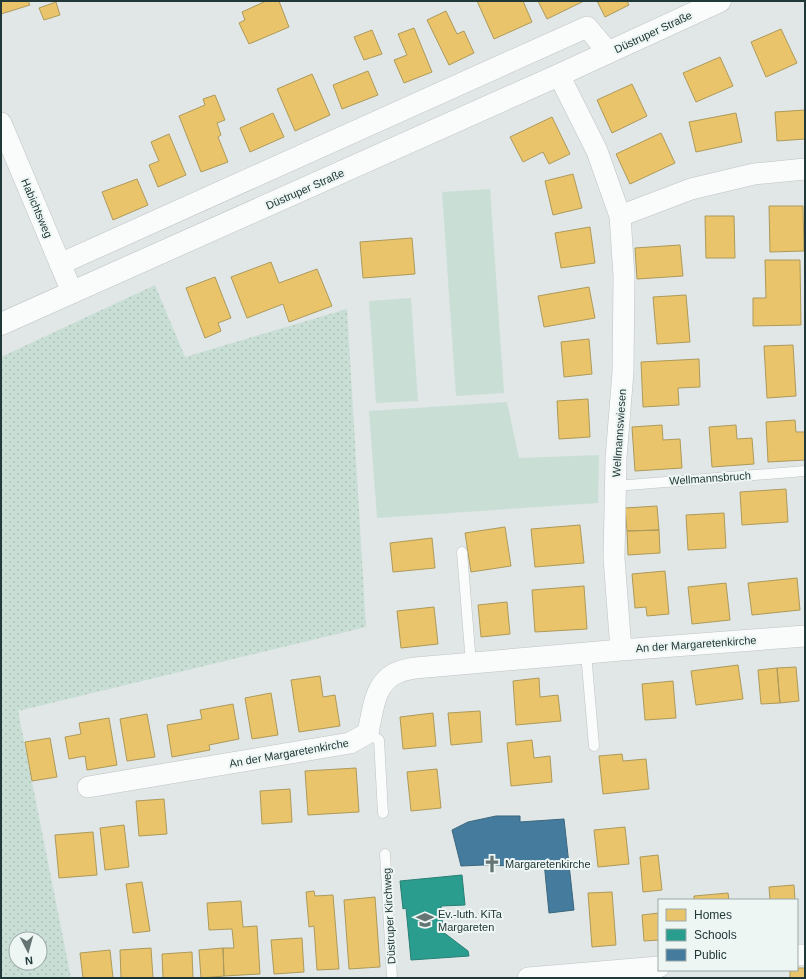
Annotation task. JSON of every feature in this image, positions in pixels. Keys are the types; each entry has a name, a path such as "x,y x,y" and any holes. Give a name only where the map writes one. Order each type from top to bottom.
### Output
{"street":[{"name":"Düstruper Straße","path":"1,324 559,76 720,1"},
{"name":"Düstruper Straße","path":"60,264 587,27 608,52"},
{"name":"Wellmannswiesen","path":"559,76 597,151 620,216 624,276 623,372 616,458 614,558 620,650"},
{"name":"Habichtsweg","path":"1,123 72,292"},
{"path":"620,216 691,189 754,174 805,169"},
{"name":"An der Margaretenkirche","path":"88,787 350,743 368,733 376,694 384,681 399,672 415,668 805,636"},
{"path":"528,978 658,967"}],"lane":[{"name":"Wellmannsbruch","path":"615,486 805,471"},
{"path":"462,552 471,664"},
{"path":"586,653 594,746"},
{"path":"368,733 379,740 383,814"},
{"name":"Düstruper Kirchweg","path":"385,854 392,978"}],"green space":[{"path":"490,189 504,393 456,396 442,192"},
{"path":"155,285 185,357 347,309 366,627 18,711 71,978 1,978 1,357"},
{"path":"411,298 418,401 376,403 369,301"},
{"path":"507,402 519,458 599,455 598,503 377,518 369,411"}],"building: Homes":[{"path":"1,1 28,1 30,5 1,14"},
{"path":"266,1 279,1 289,27 249,44 239,23 245,20 242,12"},
{"path":"477,1 523,1 532,22 494,39"},
{"path":"538,1 584,1 547,19"},
{"path":"597,1 627,1 629,5 605,17"},
{"path":"56,2 60,15 44,20 39,8"},
{"path":"446,11 457,34 464,31 474,53 449,65 427,20"},
{"path":"414,28 432,72 404,83 394,60 407,55 398,34"},
{"path":"781,29 797,63 766,77 751,42"},
{"path":"372,30 382,54 364,60 354,37"},
{"path":"720,57 733,86 696,102 683,73"},
{"path":"368,71 378,95 342,109 333,85"},
{"path":"312,74 330,115 295,131 277,89"},
{"path":"632,84 647,116 612,133 597,100"},
{"path":"215,95 225,120 217,123 221,135 218,137 228,162 201,172 179,116 205,105 203,99"},
{"path":"805,110 805,139 777,141 775,112"},
{"path":"273,113 284,137 250,152 240,128"},
{"path":"736,113 742,142 696,152 689,122"},
{"path":"552,117 570,154 549,164 543,152 523,162 510,137"},
{"path":"661,133 675,163 630,184 616,154"},
{"path":"169,134 186,175 158,187 149,165 159,161 151,142"},
{"path":"573,174 582,208 553,215 545,181"},
{"path":"137,179 148,205 113,220 102,192"},
{"path":"769,206 803,206 804,251 770,252"},
{"path":"705,216 734,216 735,258 706,258"},
{"path":"590,227 595,263 561,268 555,233"},
{"path":"412,238 415,274 363,278 360,242"},
{"path":"680,245 683,276 637,279 635,248"},
{"path":"765,260 800,260 801,325 753,326 753,298 766,298"},
{"path":"271,262 279,283 317,269 332,306 289,322 283,304 247,318 231,277"},
{"path":"215,277 231,318 218,323 221,331 205,338 186,288"},
{"path":"589,287 595,318 544,327 538,296"},
{"path":"686,295 690,342 657,344 653,297"},
{"path":"589,339 592,374 564,377 561,342"},
{"path":"793,345 796,396 767,398 764,346"},
{"path":"699,359 700,387 678,388 679,405 643,407 641,362"},
{"path":"588,399 590,437 559,439 557,401"},
{"path":"795,420 796,432 805,432 805,460 768,462 766,422"},
{"path":"662,425 663,440 680,439 682,468 635,471 632,427"},
{"path":"736,425 737,439 752,438 754,464 712,467 709,427"},
{"path":"786,489 788,522 742,525 740,492"},
{"path":"657,506 659,530 627,531 625,508"},
{"path":"724,513 726,548 688,550 686,515"},
{"path":"580,525 584,563 535,567 531,529"},
{"path":"505,527 511,566 471,572 465,533"},
{"path":"659,530 660,553 628,555 627,531"},
{"path":"432,538 435,568 393,572 390,543"},
{"path":"665,571 669,614 647,616 646,607 635,608 632,574"},
{"path":"797,578 800,610 752,615 748,583"},
{"path":"726,583 730,620 692,624 688,587"},
{"path":"584,586 587,629 535,632 532,590"},
{"path":"507,602 510,634 481,637 478,605"},
{"path":"434,607 438,644 401,648 397,611"},
{"path":"738,665 743,699 696,705 691,671"},
{"path":"796,667 799,701 780,703 777,668"},
{"path":"777,668 780,703 761,704 758,670"},
{"path":"320,676 323,697 335,695 340,726 299,732 291,680"},
{"path":"539,678 540,697 558,695 561,721 516,725 513,681"},
{"path":"673,681 676,718 645,720 642,684"},
{"path":"271,693 278,735 252,739 245,698"},
{"path":"233,704 239,739 209,745 210,750 172,757 167,725 202,719 200,710"},
{"path":"480,711 482,742 451,745 448,713"},
{"path":"433,713 436,746 403,749 400,717"},
{"path":"147,714 155,757 127,761 120,719"},
{"path":"109,718 117,765 87,770 85,756 69,759 65,737 81,734 79,723"},
{"path":"50,738 57,777 32,781 25,742"},
{"path":"532,740 534,758 550,756 552,782 511,786 507,743"},
{"path":"622,754 623,761 646,759 649,789 603,794 599,756"},
{"path":"356,768 359,812 308,815 305,771"},
{"path":"437,769 441,808 411,811 407,772"},
{"path":"290,789 292,822 262,824 260,791"},
{"path":"164,799 167,834 139,836 136,801"},
{"path":"124,825 129,867 105,870 100,828"},
{"path":"625,827 629,864 598,867 594,830"},
{"path":"93,832 97,875 59,878 55,835"},
{"path":"658,855 662,890 643,892 640,857"},
{"path":"142,882 150,931 133,933 126,884"},
{"path":"794,885 795,899 770,899 769,887"},
{"path":"314,891 315,896 333,895 339,969 317,970 314,926 309,927 306,892"},
{"path":"612,892 616,945 592,947 588,893"},
{"path":"728,893 729,899 694,899 694,896"},
{"path":"375,897 380,967 349,969 344,900"},
{"path":"241,901 243,927 257,926 260,974 224,976 223,948 234,948 232,929 209,930 207,903"},
{"path":"658,913 658,940 644,941 642,915"},
{"path":"302,938 304,972 274,974 271,940"},
{"path":"151,948 153,978 121,978 120,950"},
{"path":"223,948 224,976 201,978 199,950"},
{"path":"110,950 113,978 83,978 80,953"},
{"path":"192,952 193,978 163,978 162,954"},
{"path":"798,968 805,968 805,978 790,978 790,971 798,971"}],"building: Schools":[{"name":"Ev.-luth. KiTa Margareten","path":"462,875 465,905 441,906 443,932 468,951 469,956 411,960 406,908 403,909 400,881"}],"building: Public":[{"name":"Margaretenkirche","path":"496,816 520,816 520,822 564,819 574,910 549,913 544,862 524,863 525,868 483,865 461,866 452,830 468,822"}],"place":[{"name":"Margaretenkirche","path":"492,864"},
{"name":"Ev.-luth. KiTa Margareten","path":"425,920"}]}
